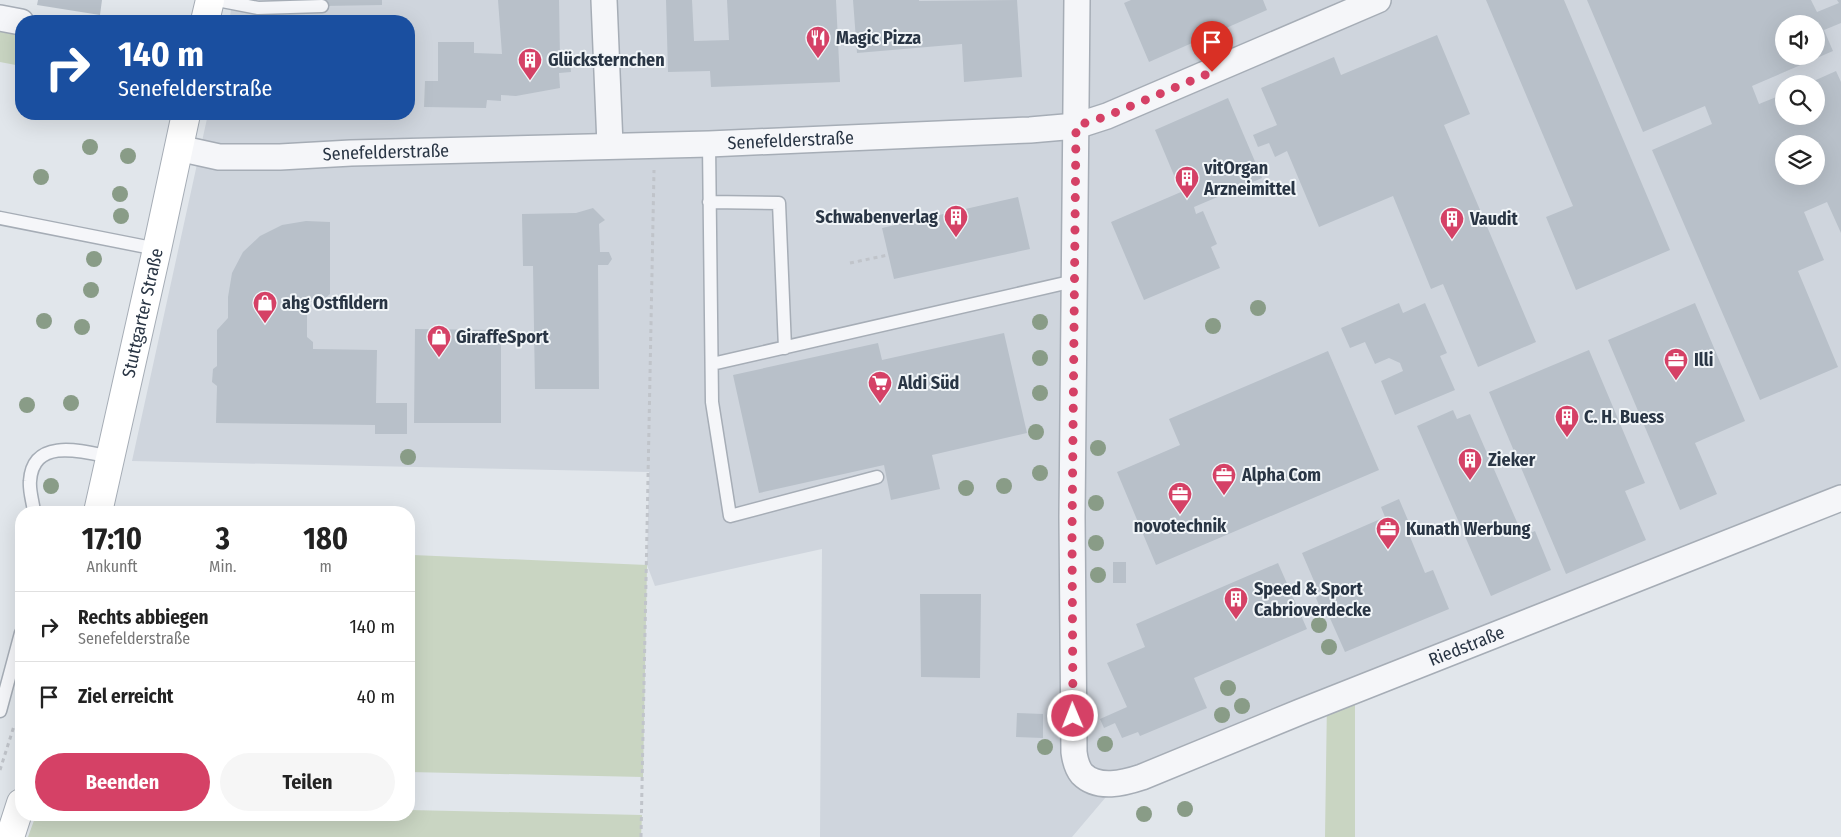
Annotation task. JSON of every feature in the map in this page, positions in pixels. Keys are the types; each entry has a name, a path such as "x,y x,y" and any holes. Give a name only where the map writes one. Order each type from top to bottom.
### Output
{"main road":[{"path":"206,15 210,0"},
{"name":"Stuttgarter Straße","path":"99,506 185,120"},
{"path":"10,837 15,821"}],"street":[{"path":"604,0 610,145"},
{"path":"1074,281 1077,0"},
{"name":"Senefelderstraße","path":"178,148 219,157 280,157 351,152 709,144 1020,131 1076,126 1124,108 1378,0"},
{"path":"0,18 15,21"},
{"name":"Riedstraße","path":"1074,281 1072,616 1074,752 1078,769 1089,779 1107,784 1117,784 1142,777 1300,712 1841,498"}],"lane":[{"path":"217,0 259,4 289,3 322,6"},
{"path":"709,144 712,402 730,516 877,477"},
{"path":"710,202 779,203 785,348"},
{"path":"0,218 157,249"},
{"path":"712,364 1074,281"},
{"path":"33,506 30,481 33,465 49,452 62,450 83,451 110,457"},
{"path":"0,711 15,656"}],"path":[{"path":"641,837 654,144"},
{"path":"850,263 888,254"},
{"path":"0,770 14,725"}],"shaded area":[{"path":"233,0 1841,0 1841,498 1117,784 1072,837 820,837 822,549 655,586 647,565 649,472 132,461 207,120 415,120 415,15 230,15"}],"green space":[{"path":"0,28 15,31 15,65 0,62"},
{"path":"415,555 647,565 643,777 415,772"},
{"path":"1355,690 1355,837 1325,837 1327,701"},
{"path":"415,810 642,815 641,837 28,837 34,821 415,821"}],"building":[{"path":"38,0 102,0 100,15 37,5"},
{"path":"298,0 382,0 382,5 322,6"},
{"path":"498,0 559,0 560,59 570,58 571,72 559,73 560,88 516,96 501,95 501,101 487,100 486,108 424,107 425,81 438,81 438,42 474,42 474,53 502,54"},
{"path":"666,0 692,0 694,41 729,40 727,0 836,0 840,82 711,87 710,71 668,72"},
{"path":"853,0 1017,0 1022,77 964,82 962,44 857,53"},
{"path":"1131,0 1263,0 1267,10 1149,62 1124,3"},
{"path":"1486,0 1564,0 1670,250 1576,290 1546,217 1573,206"},
{"path":"1587,0 1811,0 1817,12 1839,3 1837,0 1841,0 1841,23 1825,30 1825,15 1775,15 1775,65 1801,65 1752,86 1759,104 1775,98 1775,125 1825,125 1825,76 1836,71 1841,82 1841,233 1827,202 1804,212 1824,260 1798,271 1838,367 1760,400 1652,150 1712,124 1705,106 1643,132"},
{"path":"1825,32 1833,51 1825,54"},
{"name":"Vaudit","path":"1437,35 1470,114 1444,125 1536,342 1478,367 1443,284 1431,289 1393,196 1319,227 1287,151 1275,157 1269,143 1258,147 1253,135 1277,125 1261,88 1334,57 1341,75"},
{"name":"vitOrgan Arzneimittel","path":"1228,98 1262,178 1194,207 1196,214 1203,211 1217,244 1211,247 1220,268 1144,300 1111,222 1181,192 1155,130"},
{"name":"Schwabenverlag","path":"1018,197 1030,249 894,279 882,228"},
{"path":"593,208 605,220 599,224 600,252 609,252 612,259 608,265 598,265 599,389 535,389 533,266 523,266 522,214 576,213"},
{"name":"ahg Ostfildern","path":"306,221 330,222 330,294 321,302 307,302 307,337 313,342 313,349 377,350 376,403 407,403 407,434 375,434 375,425 216,423 217,386 212,382 213,369 217,366 217,330 228,318 228,297 232,273 243,252 260,236 282,225"},
{"path":"1399,303 1403,313 1425,303 1447,353 1440,356 1455,390 1395,415 1381,381 1403,371 1400,363 1389,358 1375,364 1365,342 1350,348 1341,328"},
{"name":"Illi","path":"1695,303 1745,421 1695,443 1717,494 1680,510 1608,340"},
{"path":"415,329 501,330 501,423 414,423"},
{"name":"Aldi Süd","path":"1004,333 1027,433 932,455 940,489 891,500 884,465 759,493 733,375 878,343 882,360"},
{"name":"C. H. Buess","path":"1589,350 1645,483 1625,491 1646,540 1566,574 1489,392"},
{"path":"1328,351 1379,470 1156,565 1117,472 1180,445 1169,419"},
{"name":"Zieker","path":"1453,410 1457,419 1470,414 1523,536 1535,531 1551,570 1491,596 1417,426"},
{"path":"1399,499 1410,525 1406,527 1425,573 1433,570 1449,609 1345,652 1329,616 1324,617 1316,598 1320,595 1302,553 1385,517 1381,507"},
{"path":"1113,562 1126,562 1126,583 1113,583"},
{"path":"1278,563 1307,629 1194,678 1207,708 1140,736 1138,732 1122,738 1115,723 1104,728 1100,719 1127,707 1107,663 1145,647 1136,624"},
{"path":"920,594 981,594 980,678 921,677"},
{"path":"1017,713 1043,714 1043,738 1016,737"}],"place":[{"name":"Magic Pizza","path":"818,59"},
{"name":"Glücksternchen","path":"530,81"},
{"name":"vitOrgan Arzneimittel","path":"1187,199"},
{"name":"Schwabenverlag","path":"956,238"},
{"name":"Vaudit","path":"1452,240"},
{"name":"ahg Ostfildern","path":"265,324"},
{"name":"GiraffeSport","path":"439,358"},
{"name":"Illi","path":"1676,381"},
{"name":"Aldi Süd","path":"880,404"},
{"name":"C. H. Buess","path":"1567,438"},
{"name":"Zieker","path":"1470,481"},
{"name":"Alpha Com","path":"1224,496"},
{"name":"novotechnik","path":"1180,515"},
{"name":"Kunath Werbung","path":"1388,550"},
{"name":"Speed & Sport Cabrioverdecke","path":"1236,620"}],"route":[{"path":"1073,716 1072,535 1076,126 1107,116 1212,72"}]}
